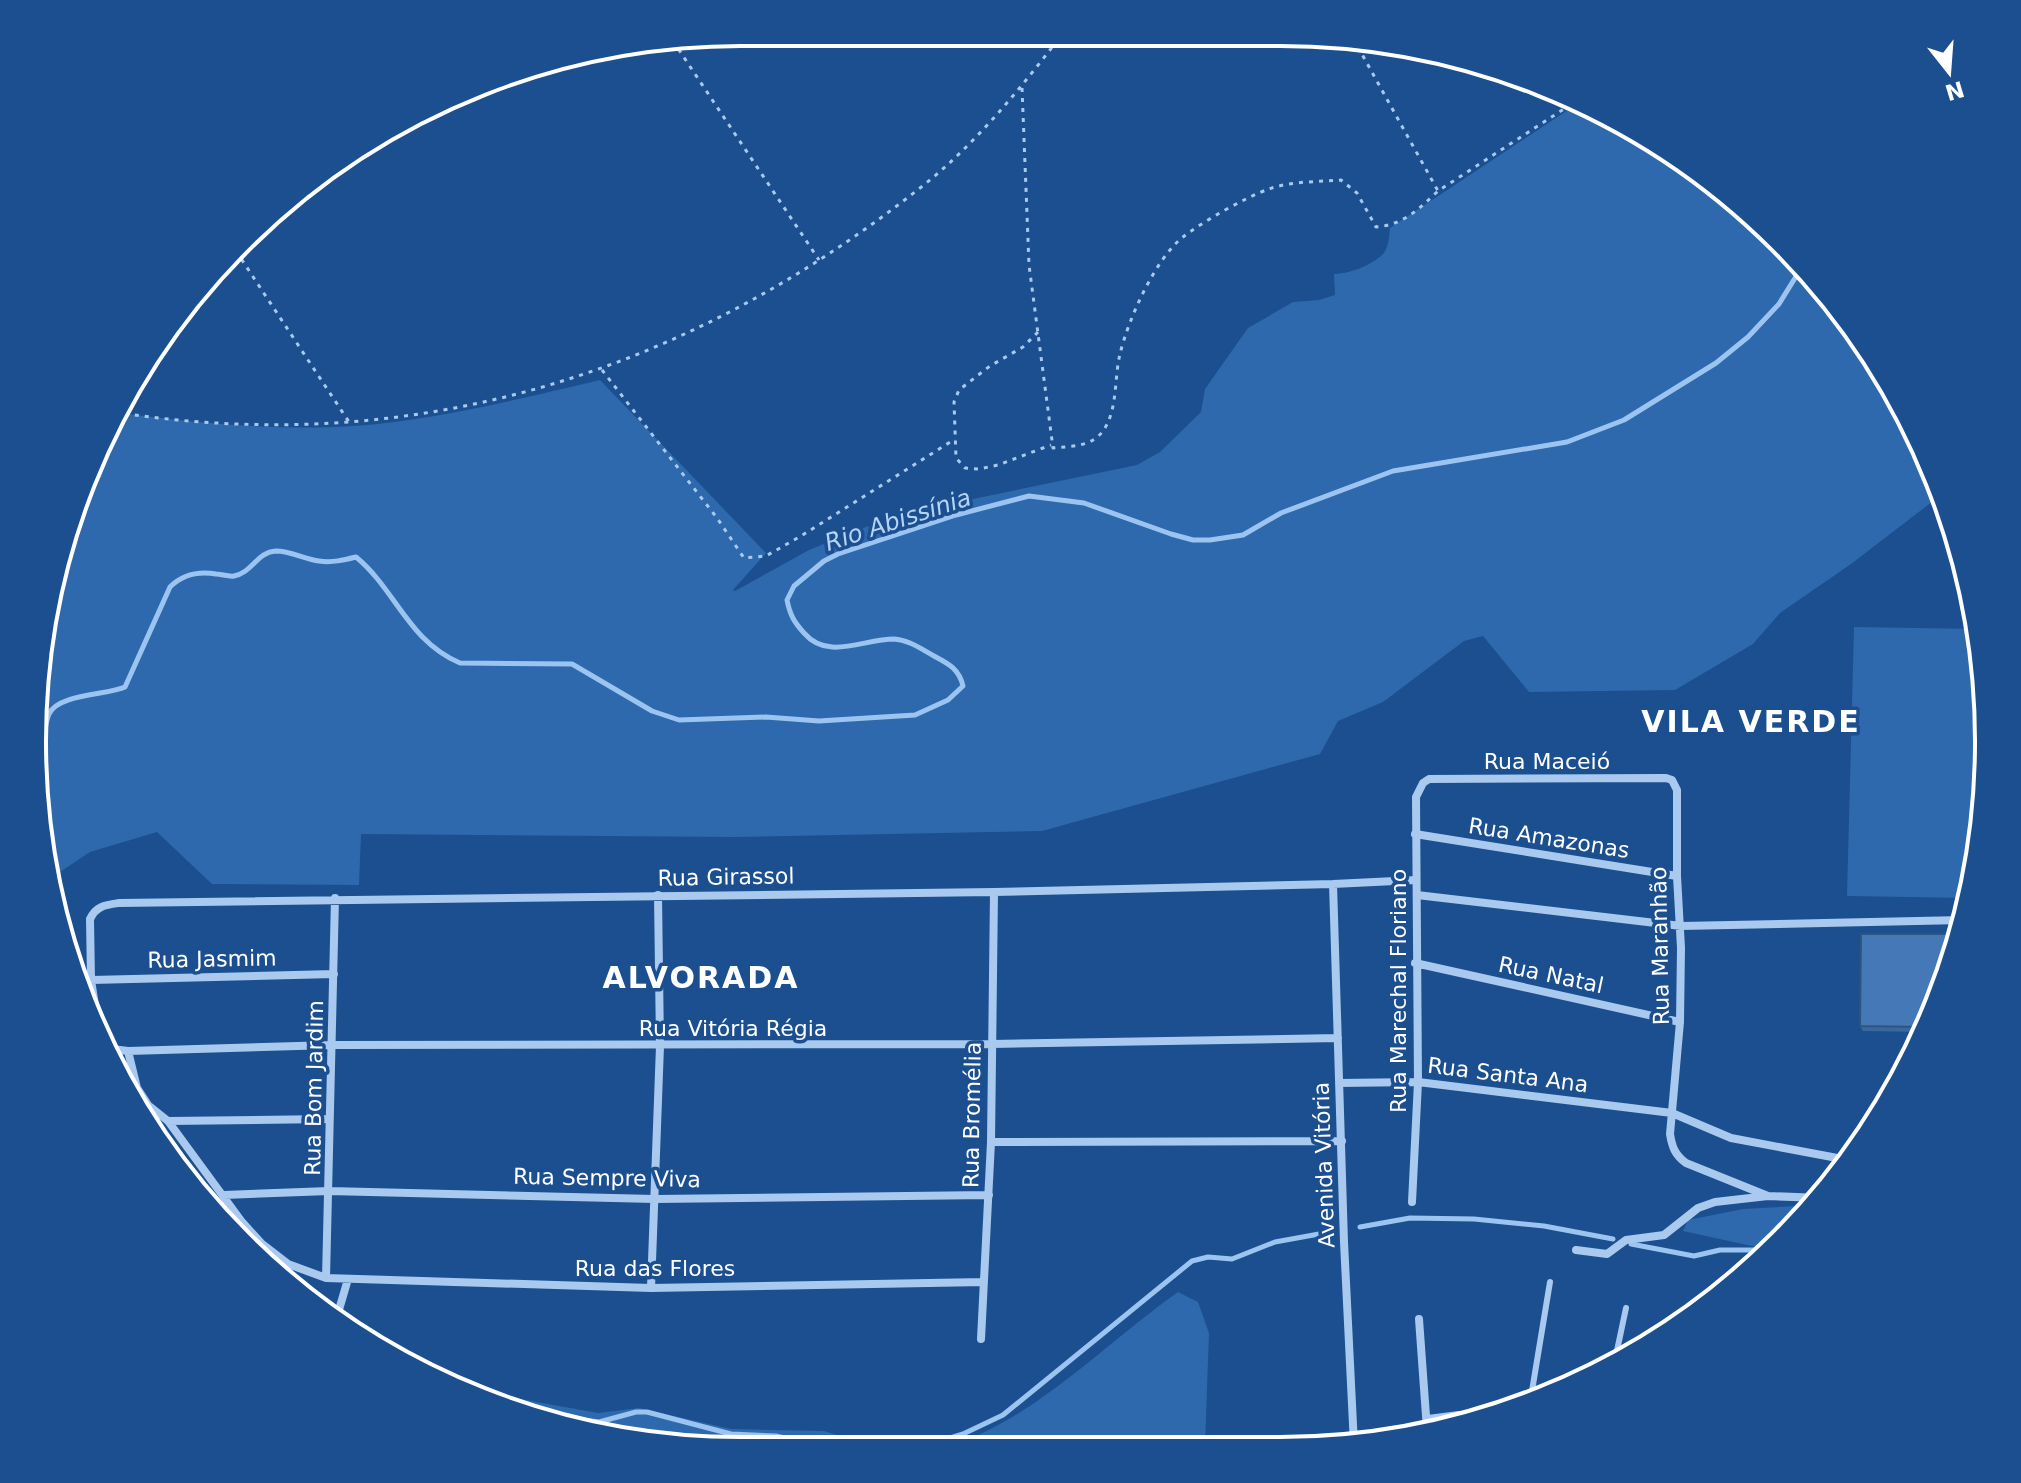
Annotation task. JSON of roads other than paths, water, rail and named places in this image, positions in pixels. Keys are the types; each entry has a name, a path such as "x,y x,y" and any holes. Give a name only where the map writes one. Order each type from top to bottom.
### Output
{"street":[{"name":"Rua Maceió","path":"1423,783 1429,779 1672,780"},
{"name":"Rua Maranhão","path":"1672,780 1677,790 1677,876 1681,926 1680,1022 1670,1134 1677,1157 1686,1163 1768,1196"},
{"name":"Rua Marechal Floriano","path":"1412,1202 1418,1082 1415,834 1416,797 1423,783"},
{"name":"Rua Amazonas","path":"1415,834 1677,876"},
{"name":"Rua Girassol","path":"91,980 90,919 94,910 103,905 119,903 994,892 1416,880"},
{"name":"Avenida Vitória","path":"1333,884 1354,1433"},
{"name":"Rua Bromélia","path":"981,1339 991,1142 994,892"},
{"path":"651,1288 660,1046 658,895"},
{"path":"1417,895 1681,926 1951,920"},
{"name":"Rua Bom Jardim","path":"326,1278 335,898"},
{"name":"Rua Natal","path":"1415,963 1680,1022"},
{"name":"Rua Jasmim","path":"91,980 334,974"},
{"path":"91,980 93,992"},
{"name":"Rua Vitória Régia","path":"128,1051 333,1045 992,1044 1338,1038"},
{"path":"118,1050 128,1051"},
{"name":"Rua das Flores","path":"128,1051 136,1083"},
{"name":"Rua Santa Ana","path":"1339,1083 1418,1082 1672,1113 1731,1138 1836,1158"},
{"name":"Rua das Flores","path":"150,1106 168,1121 242,1222 262,1244 288,1264 326,1278 651,1288 984,1282"},
{"path":"168,1121 329,1119"},
{"path":"991,1142 1342,1141"},
{"name":"Rua Sempre Viva","path":"224,1195 329,1191 655,1199 989,1195"},
{"path":"1576,1250 1607,1254 1626,1240 1664,1235 1698,1208 1715,1202 1768,1196 1804,1197"},
{"path":"339,1309 348,1279"},
{"path":"1419,1319 1428,1419 1444,1417"}],"lane":[{"path":"1532,1389 1550,1282"},
{"path":"1617,1349 1626,1308"}],"waterway":[{"name":"Rio Abissínia","path":"46,722 54,707 62,702 125,687 170,587 175,583 197,573 240,574 264,555 276,551 324,562 356,557 382,584 427,642 460,663 572,664 652,711 679,720 766,717 819,721 915,715 948,700 963,686 959,675 953,668 915,645 899,640 835,647 813,641 795,622 787,600 794,586 824,561 956,515 1029,496 1084,503 1193,540 1243,535 1281,513 1393,471 1567,442 1624,420 1716,363 1748,337 1779,304 1796,277"},
{"path":"1360,1227 1410,1218 1474,1219 1544,1226 1613,1239"},
{"path":"953,1437 1003,1415 1192,1261 1208,1257 1232,1259 1275,1242 1330,1232"},
{"path":"1631,1244 1694,1256 1720,1250 1753,1250"},
{"path":"597,1422 647,1412 731,1434 780,1437"}],"district":[{"name":"VILA VERDE","path":"1751,721"},
{"name":"ALVORADA","path":"701,977"}]}
